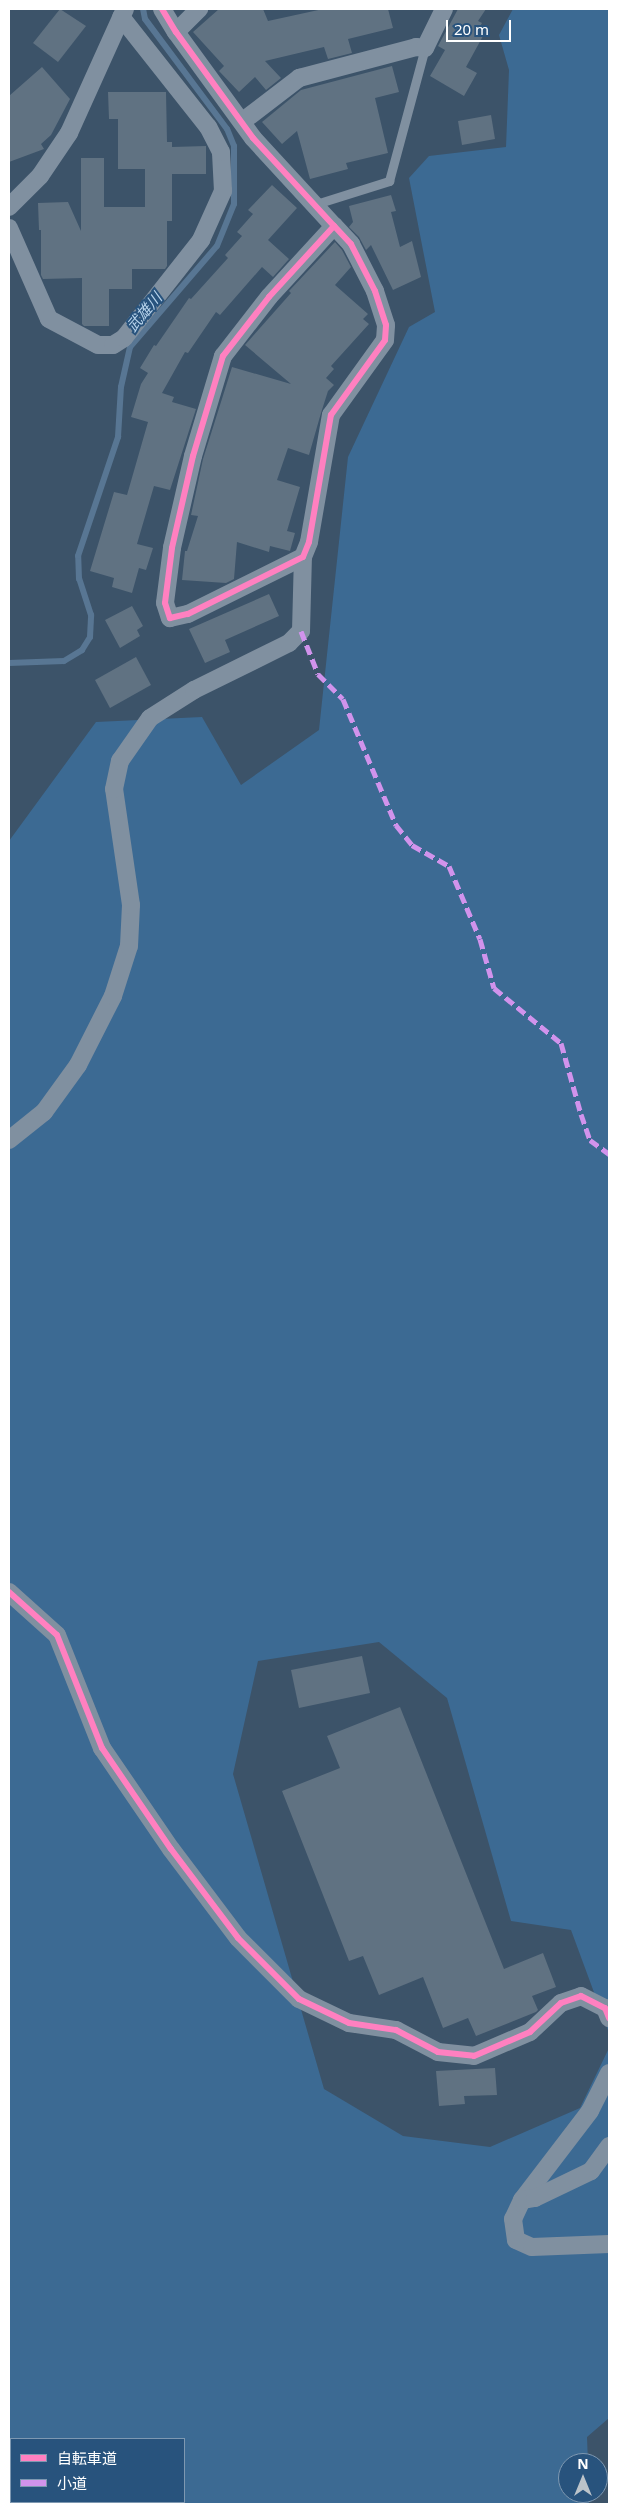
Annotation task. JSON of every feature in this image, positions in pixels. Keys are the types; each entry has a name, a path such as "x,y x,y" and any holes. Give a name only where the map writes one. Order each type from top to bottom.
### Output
{"street":[{"path":"9,1140 44,1112 78,1065 113,996 129,946 131,905 114,789 120,761 150,718 194,690 289,643 301,631 303,557 309,542 331,415 385,340 386,325 375,291 351,244 253,138 243,121 176,32 162,9"},
{"path":"176,32 199,9"},
{"path":"243,121 299,78 416,47 424,48 444,9"},
{"path":"9,207 40,176 69,133 123,13 208,127 222,152 223,191 201,240 124,338 113,345 98,345 49,319 9,228"},
{"path":"303,557 188,614 170,618 165,603 172,548 193,456 223,356 269,297 334,226"},
{"path":"9,1592 57,1635 102,1748 171,1849 238,1938 299,1999 349,2023 396,2030 438,2052 474,2056 530,2032 562,2003 581,1996 605,2008 609,2018"},
{"path":"609,2073 590,2111 522,2200 513,2219 516,2240 532,2247 609,2244"},
{"path":"522,2200 535,2198 591,2171 609,2146"}],"lane":[{"path":"316,204 389,181 424,48"}],"shaded area":[{"path":"513,9 609,9 609,2033 571,1930 511,1921 447,1698 379,1642 258,1661 233,1774 324,2089 403,2136 490,2147 580,2108 609,2048 609,2418 587,2437 588,2453 558,2453 558,2503 589,2504 9,2504 9,841 96,722 202,717 241,785 319,730 348,457 409,327 435,312 409,178 429,156 506,147 509,70 499,35"}],"building":[{"path":"60,9 86,26 58,62 33,43"},
{"path":"219,9 263,9 268,21 323,9 388,9 393,28 348,39 352,53 328,59 324,47 265,61 281,78 266,90 255,77 239,92 219,71 224,66 193,32"},
{"path":"458,9 486,9 478,21 482,23 476,33 483,36 466,67 477,73 464,96 430,76 445,50 438,46"},
{"path":"392,66 399,92 375,98 388,153 346,163 348,169 310,179 297,131 282,144 262,122 301,90"},
{"path":"42,67 70,99 51,135 41,144 44,149 9,162 9,96"},
{"path":"108,92 166,92 167,142 172,142 172,147 206,146 206,174 172,174 172,221 167,221 167,266 165,269 132,269 132,289 109,289 109,326 84,326 82,324 82,278 43,279 41,275 41,230 39,230 38,203 68,202 81,231 81,158 104,158 104,207 145,207 145,169 118,169 118,119 109,119"},
{"path":"491,115 495,139 462,145 458,121"},
{"path":"272,185 297,208 268,240 289,259 273,277 262,267 220,315 216,312 188,353 185,352 162,393 174,397 172,402 196,409 170,490 154,486 137,544 153,548 146,570 139,568 132,593 112,587 114,578 90,571 114,492 127,495 148,422 131,417 141,384 148,373 140,368 154,345 156,346 189,298 191,299 228,258 225,255 242,236 237,232 253,214 248,210"},
{"path":"391,195 396,211 391,212 400,247 412,241 421,277 393,290 371,245 366,250 359,237 349,227 353,222 349,206"},
{"path":"335,242 342,250 351,267 335,285 368,314 363,319 369,324 331,366 334,369 326,378 334,385 328,391 309,455 288,448 277,480 300,487 287,531 295,533 290,551 270,546 269,552 237,542 234,579 226,583 182,580 185,551 187,551 198,516 191,515 203,459 232,367 291,384 245,345 291,293 289,291"},
{"path":"269,594 279,616 225,640 230,652 205,663 189,629"},
{"path":"132,606 143,626 137,630 140,636 120,648 105,620"},
{"path":"136,657 151,685 110,708 95,680"},
{"path":"362,1656 370,1693 299,1708 291,1670"},
{"path":"400,1707 504,1969 543,1953 556,1987 532,1996 538,2010 536,2012 476,2036 468,2018 443,2028 423,1977 379,1995 363,1956 349,1961 282,1791 340,1768 327,1736"},
{"path":"495,2068 497,2095 464,2096 465,2104 439,2106 436,2071"}],"waterway":[{"name":"武雄川","path":"9,663 64,661 82,650 90,637 91,615 79,579 78,556 118,437 121,387 130,347 217,246 234,204 234,146 227,129 145,19 143,9"}],"marked path":[{"path":"301,631 318,674 343,699 396,825 412,845 449,866 480,939 494,988 561,1043 590,1140 609,1154"}],"cycle path":[{"path":"162,9 176,32 253,138 334,226 269,297 223,356 193,456 172,548 165,603 170,618 188,614 303,557 309,542 331,415 385,340 386,325 375,291 351,244 334,226"},
{"path":"9,1592 57,1635 102,1748 171,1849 238,1938 299,1999 349,2023 396,2030 438,2052 474,2056 530,2032 561,2003 581,1996 605,2008 609,2018"}]}
